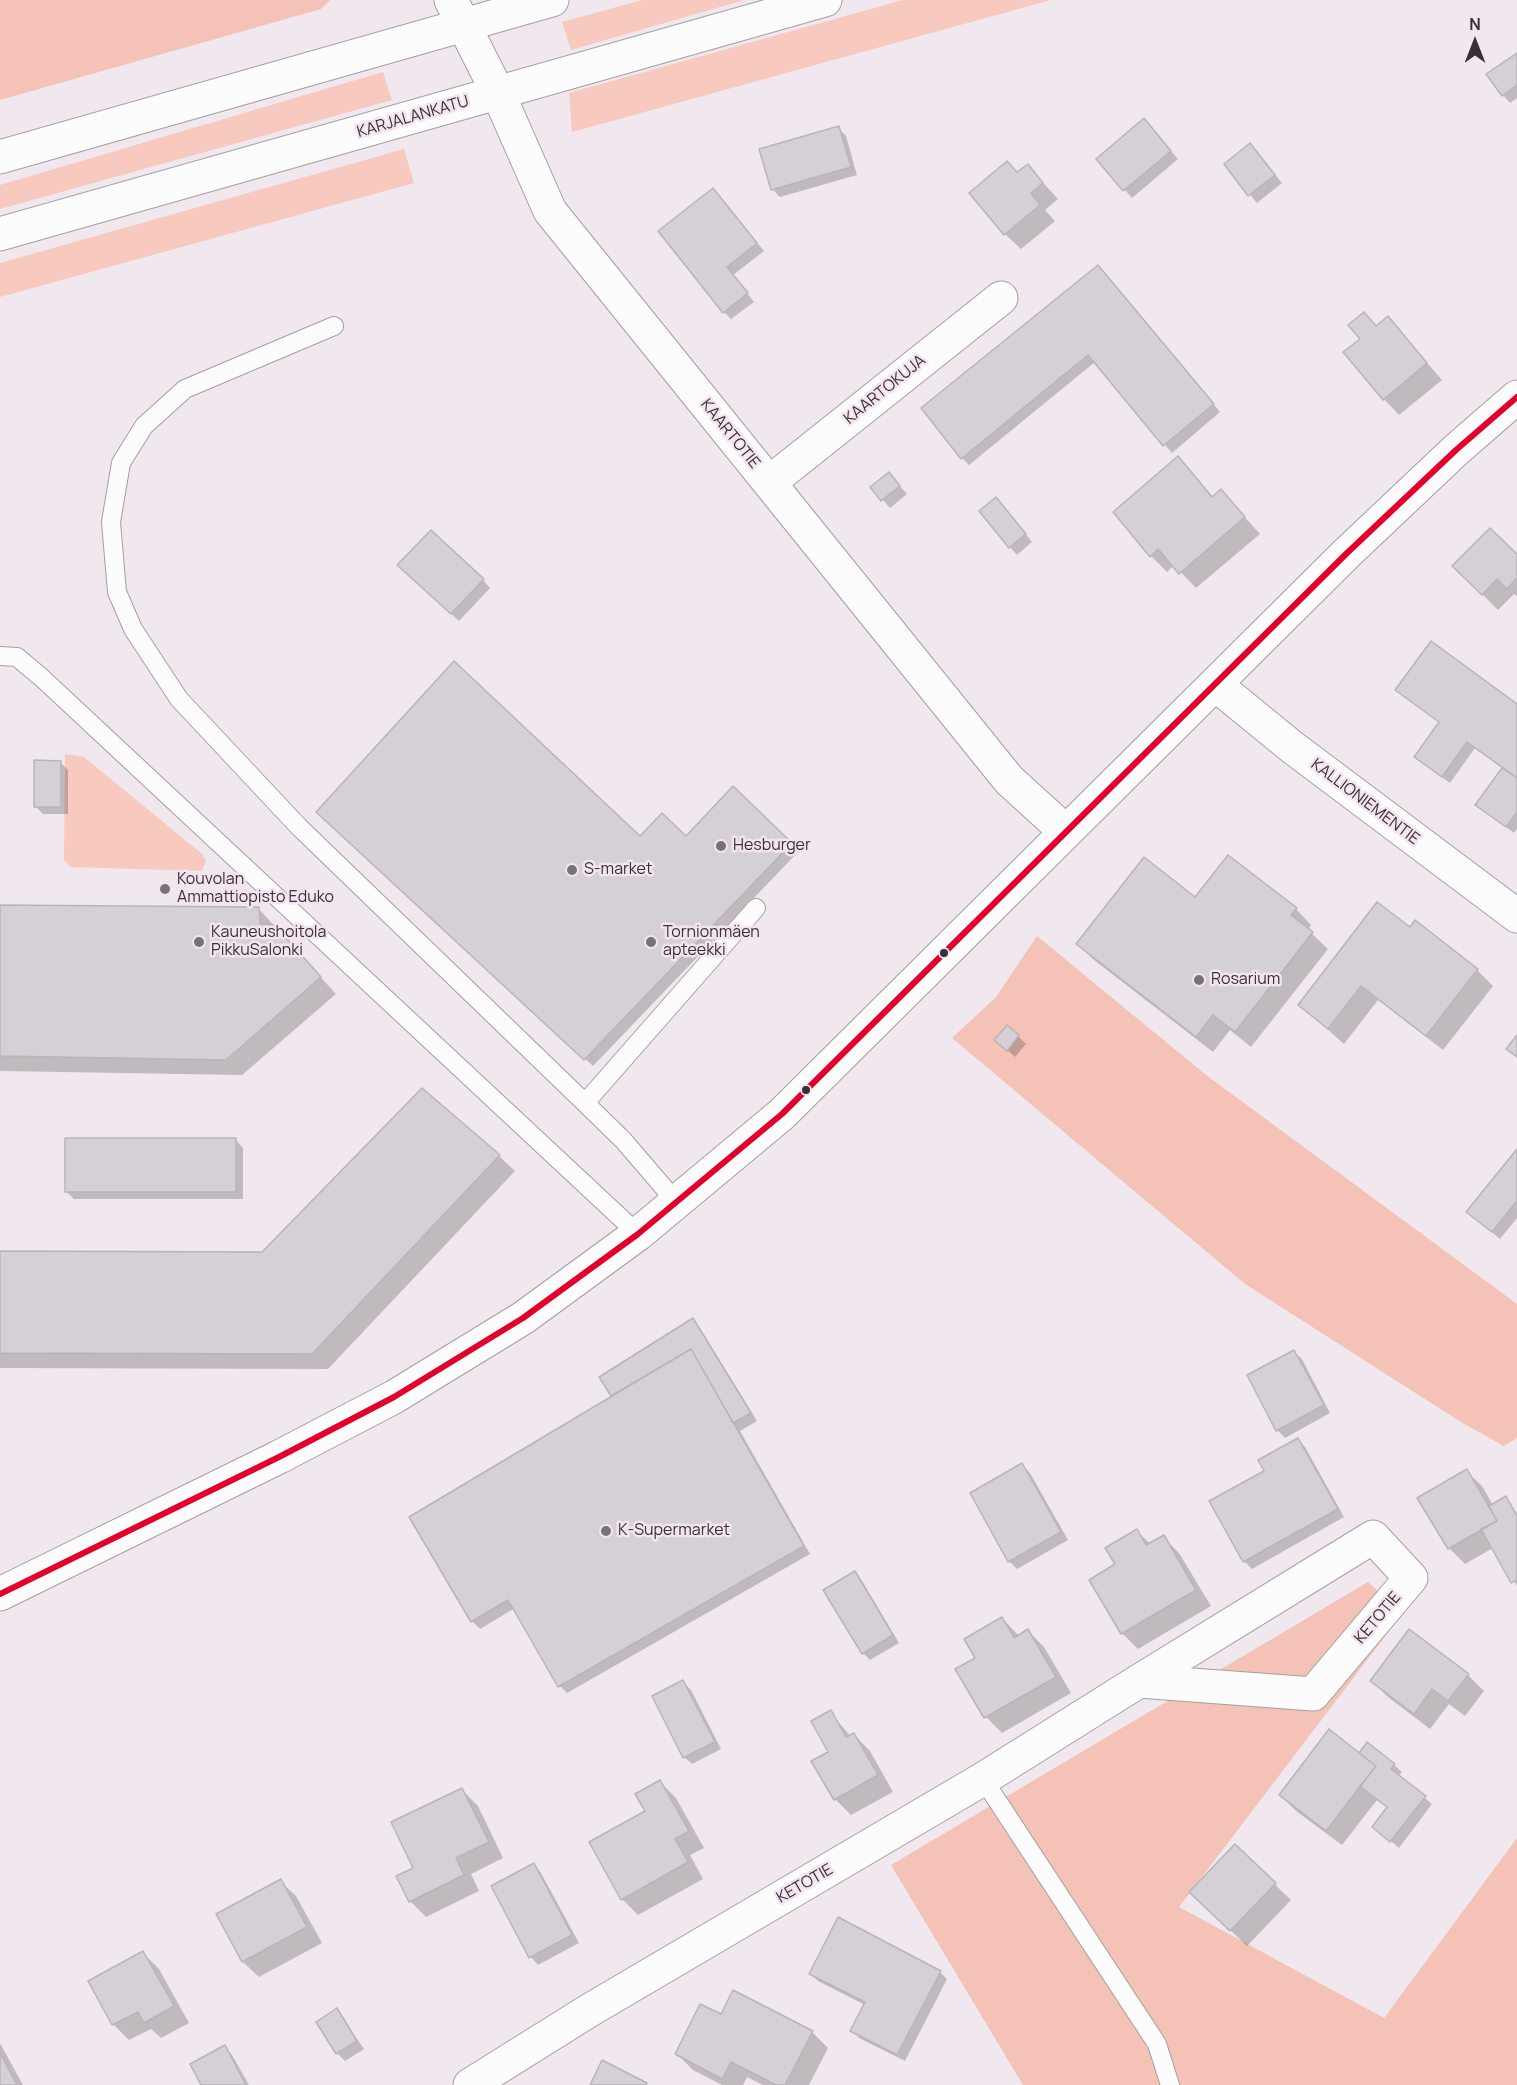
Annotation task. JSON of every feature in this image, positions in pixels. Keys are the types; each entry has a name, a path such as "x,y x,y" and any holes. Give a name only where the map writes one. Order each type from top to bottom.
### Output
{"street":[{"path":"0,157 458,12 552,0"},
{"name":"KARJALANKATU","path":"0,234 825,0"},
{"name":"KAARTOTIE","path":"458,12 498,93 550,211 1009,780 1065,831"},
{"name":"KAARTOKUJA","path":"770,482 1001,298"},
{"path":"0,1594 269,1462 394,1397 523,1318 638,1234 782,1114 1346,554 1456,450 1517,397"},
{"name":"KALLIONIEMENTIE","path":"1216,685 1292,747 1517,916"},
{"name":"KETOTIE","path":"470,2085 590,2010 983,1779 1138,1681 1373,1537 1411,1578 1313,1694 1138,1681"}],"lane":[{"path":"334,326 185,388 144,426 121,463 111,522 117,592 133,629 179,699 299,827 623,1140 677,1203"},
{"path":"0,656 17,657 42,678 638,1234"},
{"path":"585,1103 756,908"},
{"path":"983,1779 1157,2044 1170,2085"}],"shaded area":[{"path":"0,0 330,0 321,9 0,100"},
{"path":"642,0 744,0 571,50 562,22"},
{"path":"903,0 1051,0 572,132 569,93"},
{"path":"383,72 392,100 0,209 0,185"},
{"path":"404,149 414,183 0,297 0,263"},
{"path":"65,754 84,757 201,853 206,861 202,871 70,867 64,859"},
{"path":"1037,936 1206,1075 1517,1304 1517,1438 1504,1446 1461,1422 1245,1284 952,1038 996,997"},
{"path":"1368,1582 1402,1614 1179,1907 1384,2018 1517,1838 1517,2085 1023,2085 891,1865"}],"building":[{"path":"1517,53 1517,85 1502,96 1486,74"},
{"path":"1144,118 1171,151 1123,191 1096,159"},
{"path":"839,126 851,167 771,190 759,149"},
{"path":"1250,143 1275,175 1248,196 1224,164"},
{"path":"1007,161 1017,172 1028,164 1043,183 1031,193 1040,205 1004,235 969,193"},
{"path":"713,188 757,243 727,267 748,293 723,313 658,231"},
{"path":"1098,265 1214,404 1163,446 1088,355 961,459 921,408"},
{"path":"1364,312 1376,326 1388,316 1427,363 1383,400 1343,352 1360,339 1348,325"},
{"path":"1178,456 1212,497 1221,489 1245,517 1179,574 1158,549 1150,557 1113,512"},
{"path":"889,472 900,486 881,501 870,487"},
{"path":"996,497 1026,534 1009,548 979,511"},
{"path":"1490,528 1517,554 1517,578 1507,589 1497,579 1482,595 1452,566"},
{"path":"431,530 484,579 451,614 397,565"},
{"path":"1431,641 1517,704 1517,778 1467,742 1442,777 1414,757 1439,722 1395,690"},
{"name":"S-market","path":"454,661 640,836 662,813 686,836 733,786 792,843 584,1060 316,812"},
{"path":"34,760 61,761 61,807 34,807"},
{"path":"1502,768 1517,778 1517,812 1506,827 1475,805"},
{"name":"Rosarium","path":"1228,855 1297,908 1291,915 1313,932 1235,1032 1213,1015 1196,1037 1076,944 1144,857 1195,897"},
{"path":"1377,902 1410,927 1415,920 1478,969 1426,1036 1361,986 1328,1029 1298,1005"},
{"path":"0,905 259,907 260,924 275,925 321,977 226,1060 0,1056"},
{"path":"1007,1025 1019,1035 1007,1051 994,1040"},
{"path":"1517,1035 1517,1057 1506,1049"},
{"path":"422,1088 500,1155 312,1354 0,1353 0,1251 262,1252"},
{"path":"65,1138 236,1138 236,1192 65,1192"},
{"path":"1517,1149 1517,1201 1492,1232 1466,1212"},
{"path":"693,1318 751,1413 733,1423 691,1349 611,1396 599,1377"},
{"name":"K-Supermarket","path":"691,1349 804,1546 558,1687 508,1600 471,1622 409,1517"},
{"path":"1294,1350 1324,1405 1276,1431 1247,1375"},
{"path":"1298,1438 1338,1509 1243,1562 1209,1501 1264,1471 1258,1460"},
{"path":"1022,1463 1061,1532 1008,1562 970,1493"},
{"path":"1467,1469 1497,1521 1448,1549 1417,1498"},
{"path":"1506,1496 1517,1516 1517,1580 1511,1583 1481,1529 1497,1521 1489,1506"},
{"path":"1137,1529 1146,1545 1164,1535 1196,1590 1121,1634 1089,1580 1115,1564 1105,1548"},
{"path":"855,1571 893,1635 862,1654 823,1590"},
{"path":"1002,1617 1014,1638 1028,1629 1056,1677 984,1718 955,1669 975,1658 964,1639"},
{"path":"1409,1629 1469,1674 1448,1701 1432,1689 1414,1714 1370,1681"},
{"path":"683,1680 715,1742 683,1758 652,1696"},
{"path":"831,1710 846,1737 854,1733 878,1775 834,1800 811,1761 828,1752 811,1721"},
{"path":"1329,1729 1376,1766 1326,1831 1279,1795"},
{"path":"1367,1742 1395,1764 1391,1769 1426,1796 1390,1842 1372,1827 1387,1807 1360,1786 1376,1766 1359,1753"},
{"path":"660,1780 689,1831 675,1839 688,1862 621,1900 589,1842 645,1811 635,1794"},
{"path":"462,1788 489,1842 456,1858 464,1875 409,1902 396,1876 413,1868 391,1822"},
{"path":"1235,1844 1276,1883 1230,1931 1189,1892"},
{"path":"534,1863 572,1935 529,1958 491,1886"},
{"path":"281,1879 307,1927 242,1962 216,1914"},
{"path":"838,1917 941,1971 897,2055 850,2031 865,2002 809,1974"},
{"path":"143,1951 174,2006 144,2023 138,2012 112,2025 88,1981"},
{"path":"733,1990 813,2031 785,2085 776,2085 731,2062 722,2079 675,2054 700,2004 721,2014"},
{"path":"337,2008 357,2041 336,2054 316,2022"},
{"path":"225,2045 246,2085 201,2085 190,2064"},
{"path":"0,2053 17,2085 0,2085"},
{"path":"602,2060 647,2083 646,2085 590,2085"}],"transit line":[{"path":"0,1594 279,1457 394,1397 523,1318 638,1234 782,1114 1346,554 1456,450 1517,397"}],"place":[{"name":"Hesburger","path":"721,846"},
{"name":"S-market","path":"572,870"},
{"name":"Kouvolan Ammattiopisto Eduko","path":"165,889"},
{"name":"Kauneushoitola PikkuSalonki","path":"199,942"},
{"name":"Tornionmäen apteekki","path":"651,942"},
{"name":"Rosarium","path":"1199,980"},
{"name":"K-Supermarket","path":"606,1531"}]}
